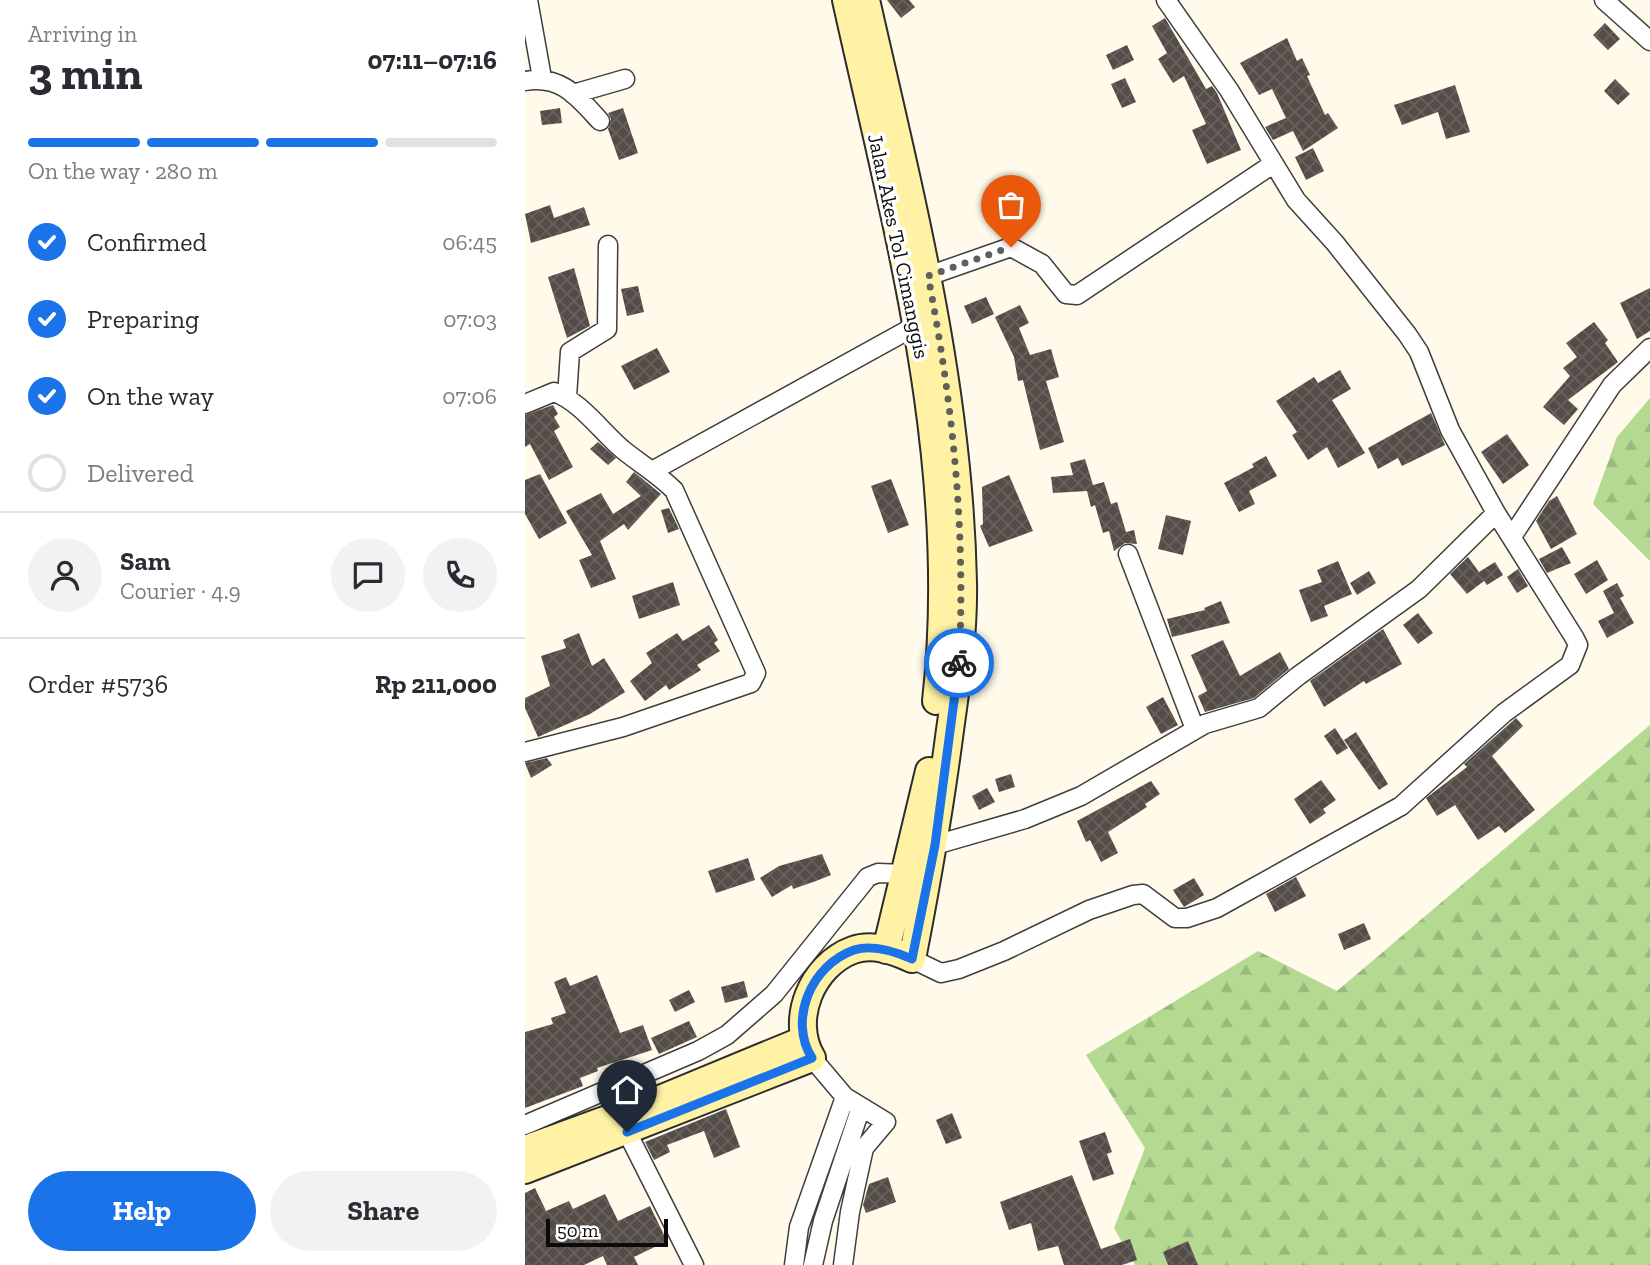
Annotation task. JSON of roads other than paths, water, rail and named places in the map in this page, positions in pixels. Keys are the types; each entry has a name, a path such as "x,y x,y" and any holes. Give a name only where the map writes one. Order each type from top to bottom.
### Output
{"main road":[{"name":"Jalan Akes Tol Cimanggis","path":"846,0 917,325 937,376 958,468 963,585 959,664 935,845 912,959"},
{"name":"Jalan Akes Tol Cimanggis","path":"866,0 928,276 937,376 937,460 944,590 940,667 927,781 886,950"},
{"path":"807,1049 807,996 826,967 855,949 886,950 912,959"},
{"path":"525,1170 627,1132 807,1049"},
{"path":"525,1149 807,1049"}],"street":[{"path":"528,0 534,80 557,82 600,121"},
{"path":"912,959 941,973 959,969 1005,951 1089,910 1133,895 1143,894 1175,918 1197,915 1217,908 1401,806 1504,713 1570,665 1576,655 1578,645 1574,637 1513,535 1496,513 1450,430 1413,343 1382,300 1304,211 1229,90 1166,0"},
{"path":"1604,0 1650,41"},
{"path":"573,94 625,79"},
{"path":"928,276 1011,247 1042,264 1066,294 1077,295 1273,164"},
{"path":"567,397 570,352 607,329 608,245"},
{"path":"654,470 917,325"},
{"path":"1513,535 1612,385 1650,348"},
{"path":"525,404 554,392 567,397 623,450 654,470 674,490 756,673 751,682 623,727 525,752"},
{"path":"935,845 1013,823 1081,796 1195,729 1259,708 1419,589 1496,513"},
{"path":"1128,554 1195,729"},
{"path":"525,1125 698,1051 727,1035 774,994 868,877 878,873 905,874"},
{"path":"807,1049 845,1097 886,1122 864,1148 850,1212 843,1265"},
{"path":"794,1265 799,1227 845,1097"},
{"path":"813,1265 823,1221 861,1107"},
{"path":"627,1132 694,1265"}]}
